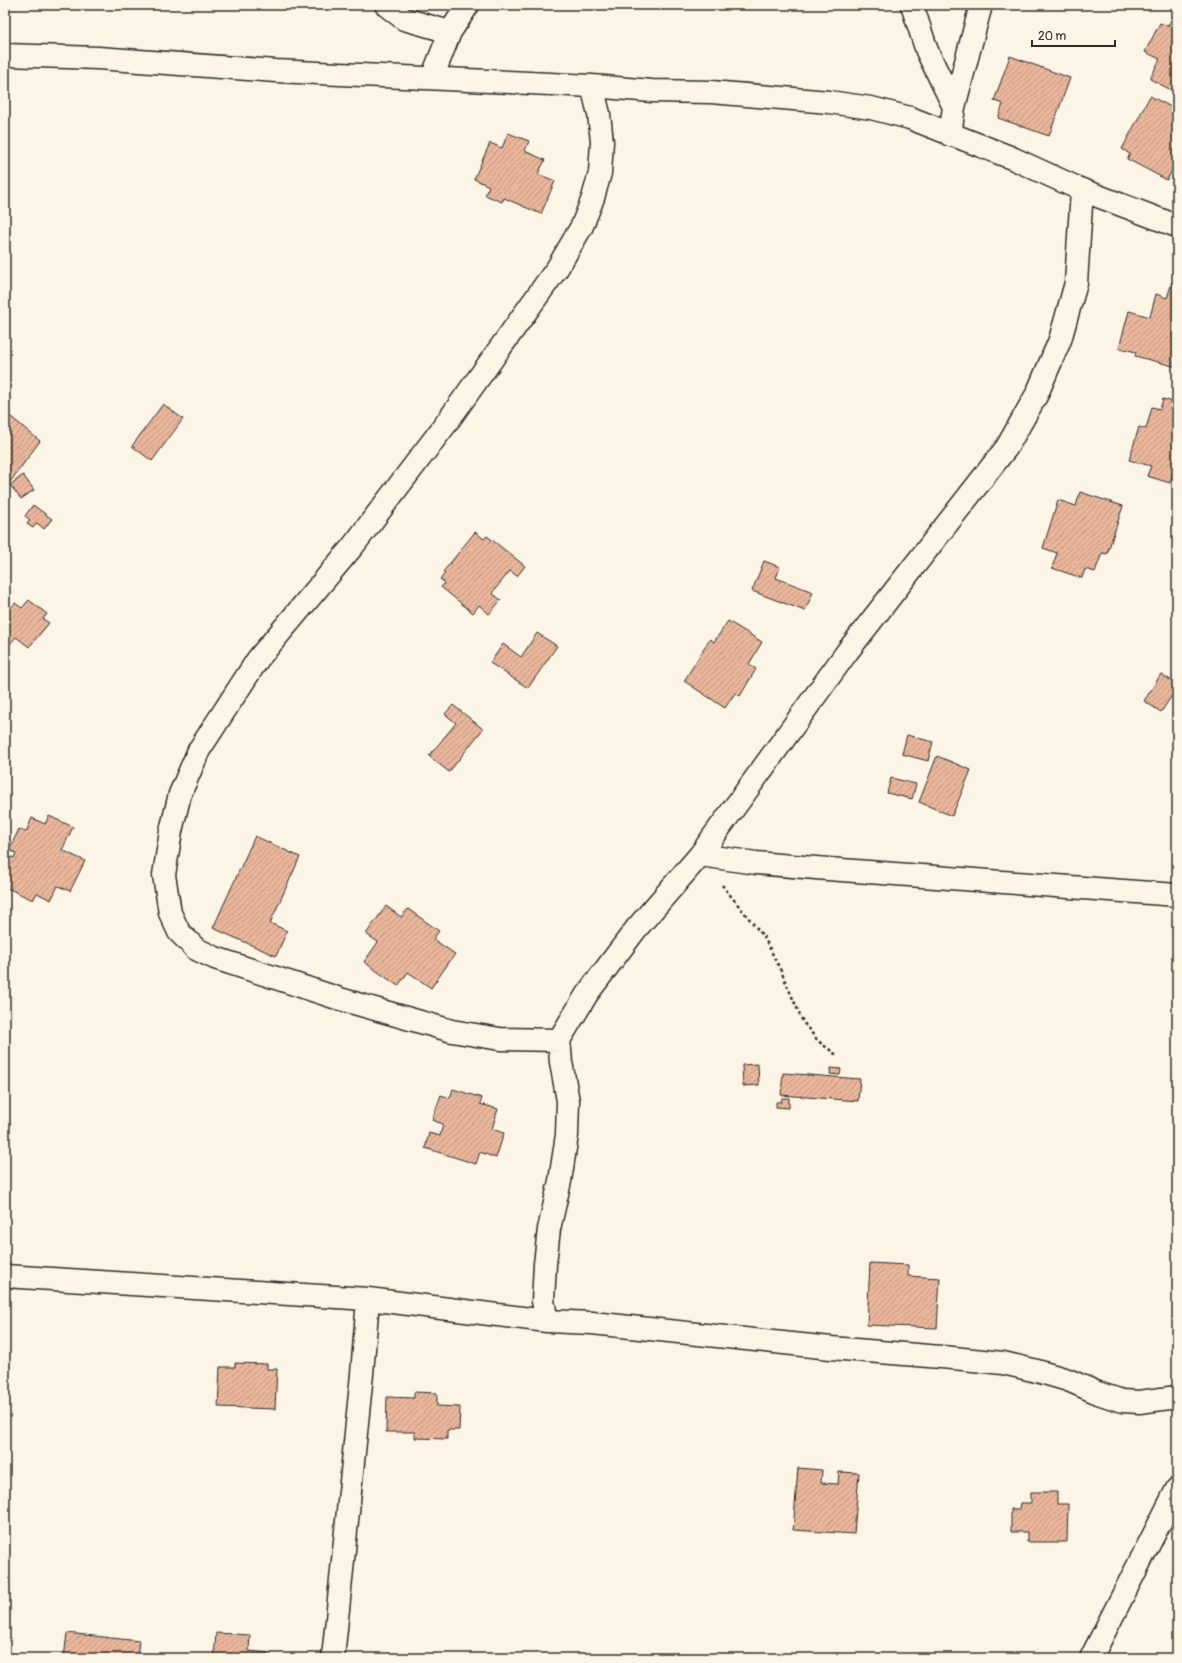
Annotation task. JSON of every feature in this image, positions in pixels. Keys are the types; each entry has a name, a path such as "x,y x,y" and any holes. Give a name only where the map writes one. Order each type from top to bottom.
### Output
{"street":[{"path":"386,5 404,19 450,32"},
{"path":"432,78 450,32 468,5"},
{"path":"912,5 927,50 954,107"},
{"path":"950,135 954,107 981,5"},
{"path":"5,55 98,58 276,71 592,86 652,91 711,92 829,102 871,108 910,118 950,135 1012,158 1082,190 1177,226"},
{"path":"559,1040 500,1039 452,1031 340,999 215,958 196,948 179,932 170,913 164,876 171,831 180,794 200,750 225,708 258,659 353,546 445,425 558,267 582,226 593,198 600,172 602,142 599,114 592,86"},
{"path":"547,1321 544,1301 545,1264 549,1229 560,1181 567,1135 568,1101 561,1062 559,1040 586,994 636,929 706,856 847,652 1007,447 1037,394 1060,340 1076,283 1082,190"},
{"path":"706,856 756,863 944,879 1177,895"},
{"path":"5,1276 368,1299 547,1321 592,1323 737,1339 1003,1363 1038,1370 1122,1401 1139,1402 1177,1397"},
{"path":"333,1658 362,1374 368,1299"},
{"path":"1091,1658 1177,1489"}],"path":[{"path":"706,856 716,876 764,937 781,971 803,1022 818,1041 838,1056"}],"building":[{"path":"1175,11 1177,12 1177,87 1175,92 1150,79 1160,59 1145,52 1160,23 1168,26"},
{"path":"1010,56 1070,78 1049,136 998,118 1003,104 994,101"},
{"path":"1150,96 1177,110 1177,160 1167,180 1127,159 1130,154 1122,149"},
{"path":"508,133 529,141 525,151 545,160 538,174 555,181 541,214 504,198 502,202 485,195 489,186 474,179 490,143 502,148"},
{"path":"1172,282 1177,283 1177,367 1135,356 1136,352 1119,348 1129,311 1150,317 1156,294 1167,298"},
{"path":"1163,399 1177,403 1177,474 1173,473 1170,483 1147,476 1151,466 1129,460 1139,427 1146,429 1152,407 1160,409"},
{"path":"163,404 183,419 152,461 132,446"},
{"path":"5,412 40,441 5,489"},
{"path":"23,475 34,490 21,499 10,485"},
{"path":"1080,492 1123,506 1107,554 1102,553 1095,572 1085,569 1082,578 1052,568 1057,553 1043,548 1058,500 1076,506"},
{"path":"33,505 52,519 44,529 37,523 33,528 27,524 30,520 25,516"},
{"path":"475,532 484,539 487,536 525,566 517,576 510,571 492,593 501,600 489,614 479,605 473,613 441,587 445,583 440,579 445,573 443,572"},
{"path":"764,561 780,567 776,578 813,592 805,611 752,591"},
{"path":"29,600 47,614 43,619 49,623 29,647 16,637 9,645 5,642 5,615 15,603 22,608"},
{"path":"728,621 762,642 749,664 756,669 740,696 735,693 725,708 684,681 710,639 714,642"},
{"path":"537,633 557,646 528,688 490,663 503,644 521,657"},
{"path":"1161,674 1177,684 1177,688 1161,712 1144,701"},
{"path":"453,705 483,729 449,772 429,756 456,723 445,714"},
{"path":"907,735 933,742 928,761 902,754"},
{"path":"937,756 971,770 952,816 919,802"},
{"path":"891,778 916,784 912,799 887,793"},
{"path":"49,816 73,827 62,850 85,861 70,891 58,886 51,900 37,893 33,900 5,887 5,854 14,858 16,853 9,850 19,829 26,832 32,818 45,824"},
{"path":"255,836 300,857 270,923 287,931 276,956 213,928"},
{"path":"386,906 401,917 408,909 439,931 433,939 455,954 431,988 408,972 398,986 364,962 378,942 366,934"},
{"path":"758,1064 759,1085 743,1086 742,1065"},
{"path":"831,1068 841,1069 840,1075 830,1074"},
{"path":"783,1073 860,1079 858,1101 781,1095"},
{"path":"453,1089 482,1098 480,1104 498,1109 492,1129 504,1133 496,1158 480,1152 476,1164 425,1148 429,1133 440,1136 443,1124 432,1120 441,1095 450,1098"},
{"path":"782,1098 789,1098 789,1108 776,1107 776,1102 781,1102"},
{"path":"870,1263 908,1265 908,1276 940,1278 937,1328 867,1325"},
{"path":"235,1363 267,1364 267,1369 277,1369 275,1409 218,1407 220,1367 235,1367"},
{"path":"414,1392 437,1393 437,1406 460,1407 459,1430 447,1430 447,1439 415,1438 415,1432 386,1432 387,1397 414,1398"},
{"path":"798,1468 822,1470 821,1483 838,1484 839,1472 859,1473 854,1534 793,1530"},
{"path":"1031,1492 1057,1492 1057,1504 1068,1504 1067,1542 1027,1542 1027,1532 1011,1532 1011,1509 1019,1509 1020,1503 1031,1503"},
{"path":"67,1633 139,1641 137,1658 64,1658"},
{"path":"216,1633 250,1635 249,1651 271,1653 270,1658 214,1657"}]}
